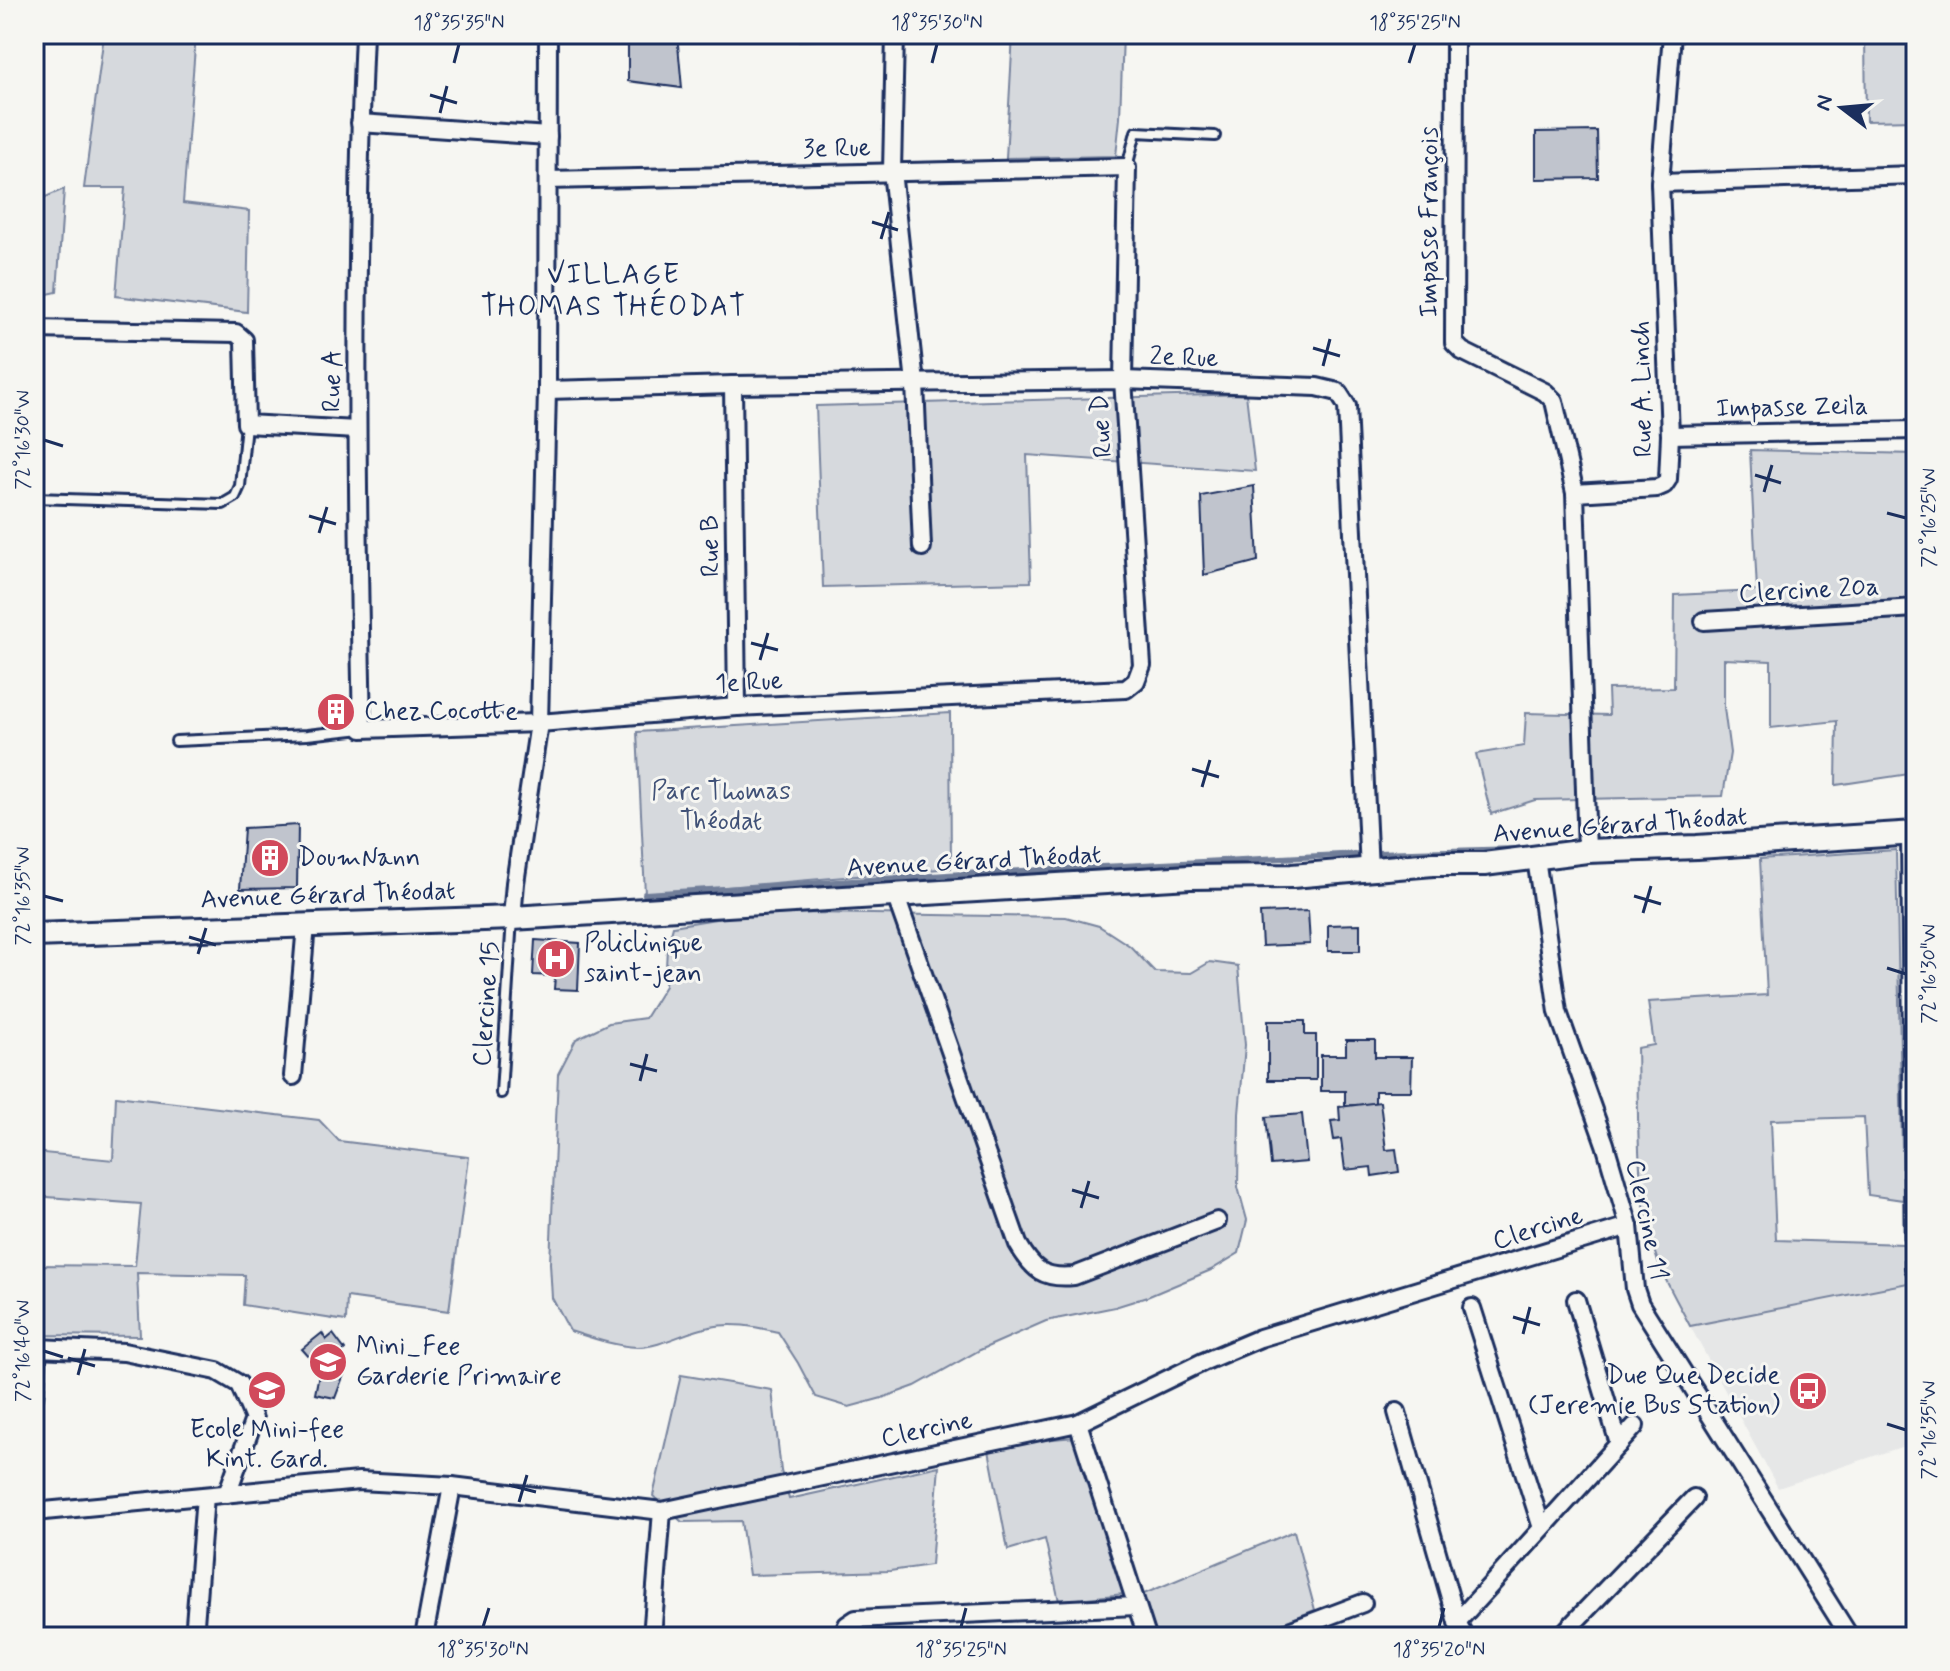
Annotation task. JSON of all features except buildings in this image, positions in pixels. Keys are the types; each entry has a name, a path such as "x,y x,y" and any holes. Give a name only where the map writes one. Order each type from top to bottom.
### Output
{"street":[{"name":"Rue A","path":"362,729 357,430 360,123 364,34"},
{"path":"512,918 539,723 547,390 548,34"},
{"path":"895,34 892,171 915,383 922,547"},
{"name":"Impasse François","path":"1456,34 1454,343 1462,351 1545,392 1554,401 1575,493"},
{"name":"Rue A. Linch","path":"1575,493 1657,488 1668,479 1670,435 1660,183 1672,34"},
{"path":"360,123 548,136"},
{"name":"3e Rue","path":"548,180 1127,167"},
{"name":"Rue D","path":"1127,167 1123,380 1142,665 1136,681"},
{"path":"1660,183 1916,175"},
{"path":"34,329 236,333 244,340 246,424 357,430"},
{"name":"2e Rue","path":"547,390 1123,380 1317,387 1338,392 1347,406 1369,870"},
{"name":"Rue B","path":"733,385 737,707"},
{"name":"Impasse Zeila","path":"1670,435 1916,430"},
{"path":"1575,493 1587,846"},
{"name":"Clercine 20a","path":"1704,621 1916,608"},
{"name":"1e Rue","path":"362,729 539,723 737,707 1126,689 1136,681"},
{"path":"1913,833 1914,1268"},
{"name":"Avenue Gérard Théodat","path":"34,935 512,918 1190,877 1292,876 1433,864 1484,864 1536,858 1587,846 1697,847 1913,833"},
{"name":"Clercine 11","path":"1536,858 1558,1012 1605,1144 1629,1226 1635,1289 1640,1304 1850,1637"},
{"path":"895,894 1018,1244 1028,1261 1040,1272 1057,1278 1074,1276 1217,1221"},
{"path":"293,1076 306,925"},
{"name":"Clercine","path":"34,1512 359,1481 452,1486 662,1511 1078,1423 1260,1338 1629,1226"},
{"path":"1576,1300 1619,1444"},
{"path":"1472,1308 1542,1528"},
{"path":"34,1397 36,1349 135,1354 217,1371 239,1384 254,1419 227,1494"},
{"path":"1397,1412 1457,1622 1465,1637"},
{"path":"1078,1423 1147,1637"},
{"path":"1457,1622 1635,1426"},
{"path":"424,1637 452,1486"},
{"path":"194,1637 205,1496"},
{"path":"1560,1637 1694,1498"},
{"path":"652,1637 662,1511"},
{"path":"1273,1637 1363,1603"},
{"path":"842,1637 847,1625 856,1619 1136,1606"}],"lane":[{"path":"1127,167 1136,132 1215,136"},
{"path":"34,498 223,504 235,497 240,486 246,424"},
{"path":"176,741 307,735 362,729"},
{"name":"Clercine 15","path":"501,1093 512,918"}],"shaded area":[{"path":"1908,1283 1916,1312 1916,1442 1778,1488 1690,1326"}],"green space":[{"path":"104,34 196,34 183,203 249,211 247,312 116,296 125,188 84,188"},
{"path":"1013,34 1123,34 1116,156 1006,158"},
{"path":"1865,34 1916,34 1916,120 1866,121"},
{"path":"64,189 57,292 34,297 34,202"},
{"path":"1246,394 1255,471 1027,455 1031,582 823,587 816,406"},
{"path":"1750,450 1916,454 1916,773 1836,785 1837,721 1771,728 1771,661 1724,659 1724,708 1730,753 1723,796 1535,800 1491,814 1476,754 1524,746 1526,713 1609,715 1608,689 1674,688 1675,595 1757,591"},
{"name":"Parc Thomas Théodat","path":"950,713 951,868 645,894 637,732"},
{"path":"1896,850 1903,1200 1868,1195 1864,1117 1771,1120 1776,1240 1904,1244 1908,1283 1690,1326 1660,1268 1644,1208 1639,1155 1637,1048 1654,1045 1648,1002 1767,995 1760,859"},
{"path":"810,913 1066,917 1099,926 1130,946 1155,972 1191,973 1210,962 1238,966 1245,1045 1239,1114 1238,1187 1247,1220 1239,1253 1211,1270 1147,1297 1046,1321 980,1350 915,1386 849,1407 816,1397 778,1332 728,1325 701,1329 637,1347 570,1331 552,1298 550,1263 558,1074 576,1039 609,1023 645,1018 665,986 667,948 673,926 734,916"},
{"path":"116,1096 319,1120 339,1141 469,1157 449,1311 347,1297 346,1321 243,1305 245,1275 137,1273 140,1336 34,1335 34,1265 135,1266 141,1204 34,1196 34,1152 113,1160"},
{"path":"681,1375 772,1390 781,1471 789,1499 939,1466 931,1565 890,1571 749,1575 741,1521 682,1522 653,1496"},
{"path":"1075,1437 1124,1594 1059,1601 1045,1539 1008,1550 988,1445"},
{"path":"1294,1531 1315,1610 1247,1637 1155,1637 1139,1596"}],"waterway":[{"path":"1376,853 1518,849"},
{"path":"645,894 1360,854"}],"place":[{"name":"Chez Cocotte","path":"336,712"},
{"name":"DoumNann","path":"270,858"},
{"name":"Policlinique saint-jean","path":"556,959"},
{"name":"Mini_Fee Garderie Primaire","path":"328,1362"},
{"name":"Ecole Mini-fee Kint. Gard.","path":"267,1390"},
{"name":"Due Que Decide (Jeremie Bus Station)","path":"1808,1391"}],"district":[{"name":"VILLAGE THOMAS THÉODAT","path":"614,291"}]}
